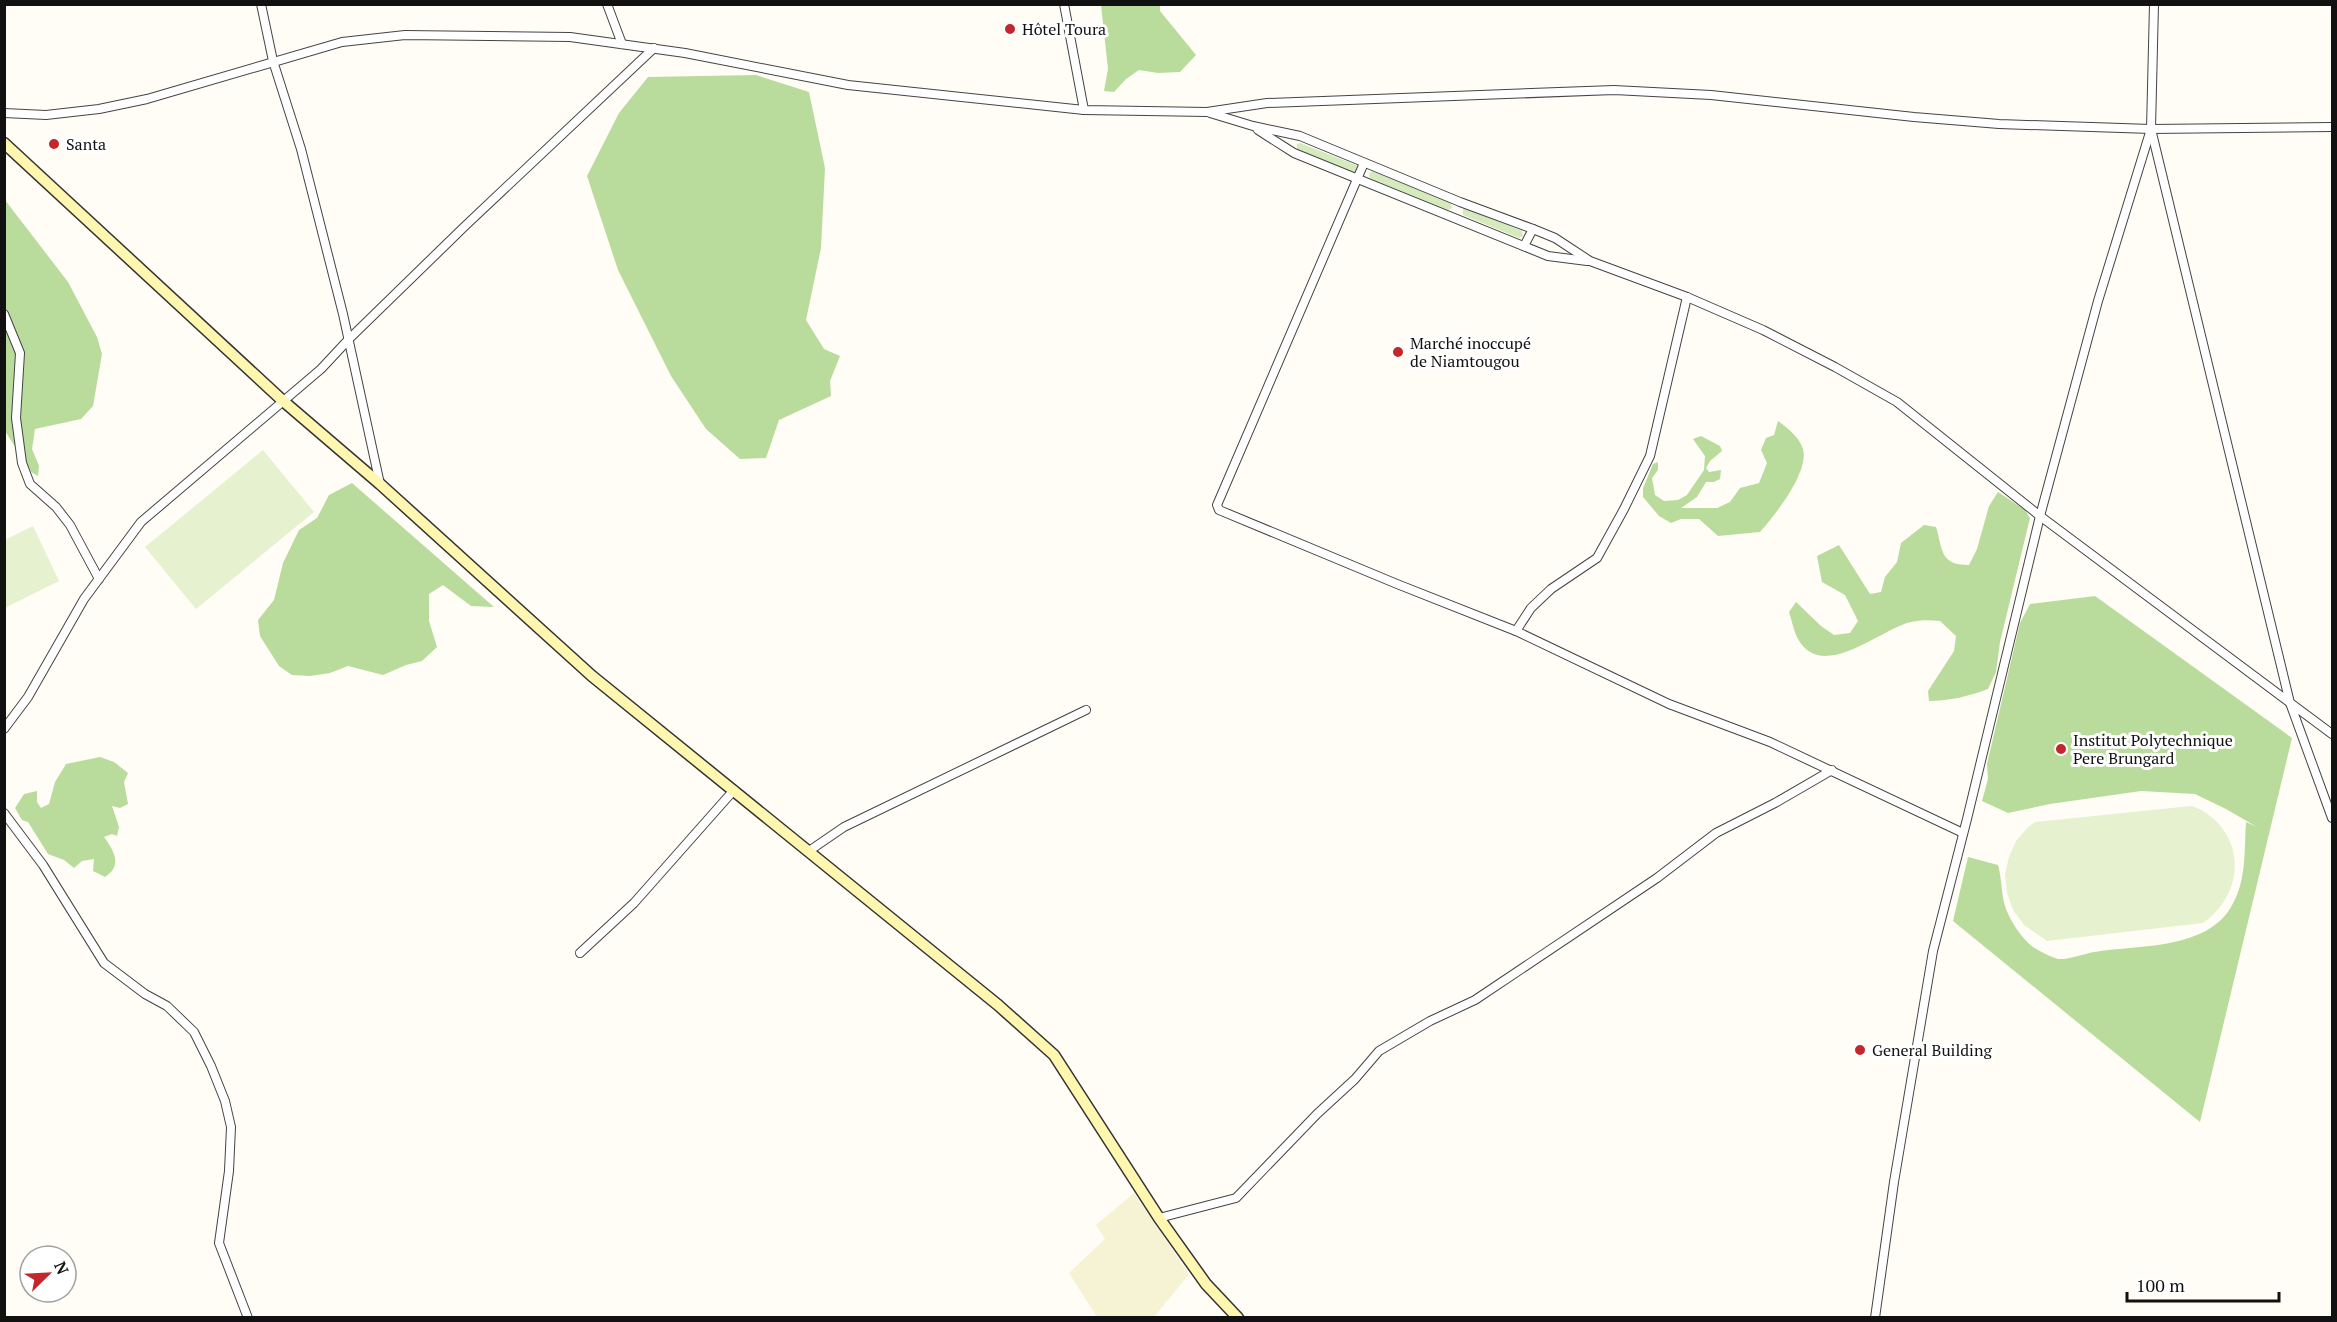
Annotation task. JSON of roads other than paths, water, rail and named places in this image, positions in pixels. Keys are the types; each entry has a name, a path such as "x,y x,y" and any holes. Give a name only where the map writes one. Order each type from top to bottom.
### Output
{"main road":[{"path":"4,143 282,400 380,484 592,676 998,1005 1054,1055 1159,1218 1206,1284 1238,1317"}],"street":[{"path":"261,4 273,61 301,149 349,339 380,484"},
{"path":"607,4 622,44"},
{"path":"1064,4 1084,110"},
{"path":"2154,4 2151,129 2290,703 2332,818"},
{"path":"4,113 46,115 99,109 147,99 342,42 405,35 570,37 654,48 848,85 1084,110 1207,112 1267,104 1614,90 1711,94 1978,122 2151,129 2332,128"},
{"path":"4,729 28,697 84,599 141,522 321,369 349,339 654,48"},
{"path":"1207,112 1253,126 1300,136 1460,202 1533,229 1555,238 1590,261 1687,297 1763,330 1835,367 1897,402 2040,516 2332,735"},
{"path":"1253,126 1294,153 1548,256 1590,261"},
{"path":"1875,1317 1894,1182 1933,951 2040,516 2098,301 2151,129"},
{"path":"1364,163 1217,505 1220,510 1516,631 1669,704 1770,742 1963,833"},
{"path":"1454,217 1460,202"},
{"path":"1524,246 1533,229"},
{"path":"1516,631 1531,608 1551,589 1597,558 1624,509 1650,456 1687,297"},
{"path":"4,314 20,353 16,418 22,464 30,484 56,507 70,525 99,579"},
{"path":"809,851 844,827 1086,710"},
{"path":"1159,1218 1236,1198 1379,1052 1430,1021 1474,1000 1657,878 1716,833 1832,770"},
{"path":"580,953 634,903 734,790"},
{"path":"4,813 43,865 104,963 145,994 167,1005 194,1032 211,1066 225,1101 231,1126 229,1171 219,1243 248,1317"}],"place":[{"name":"Hôtel Toura","path":"1010,29"},
{"name":"Santa","path":"54,144"},
{"name":"Marché inoccupé de Niamtougou","path":"1398,352"},
{"name":"Institut Polytechnique Pere Brungard","path":"2061,749"},
{"name":"General Building","path":"1860,1050"}]}
